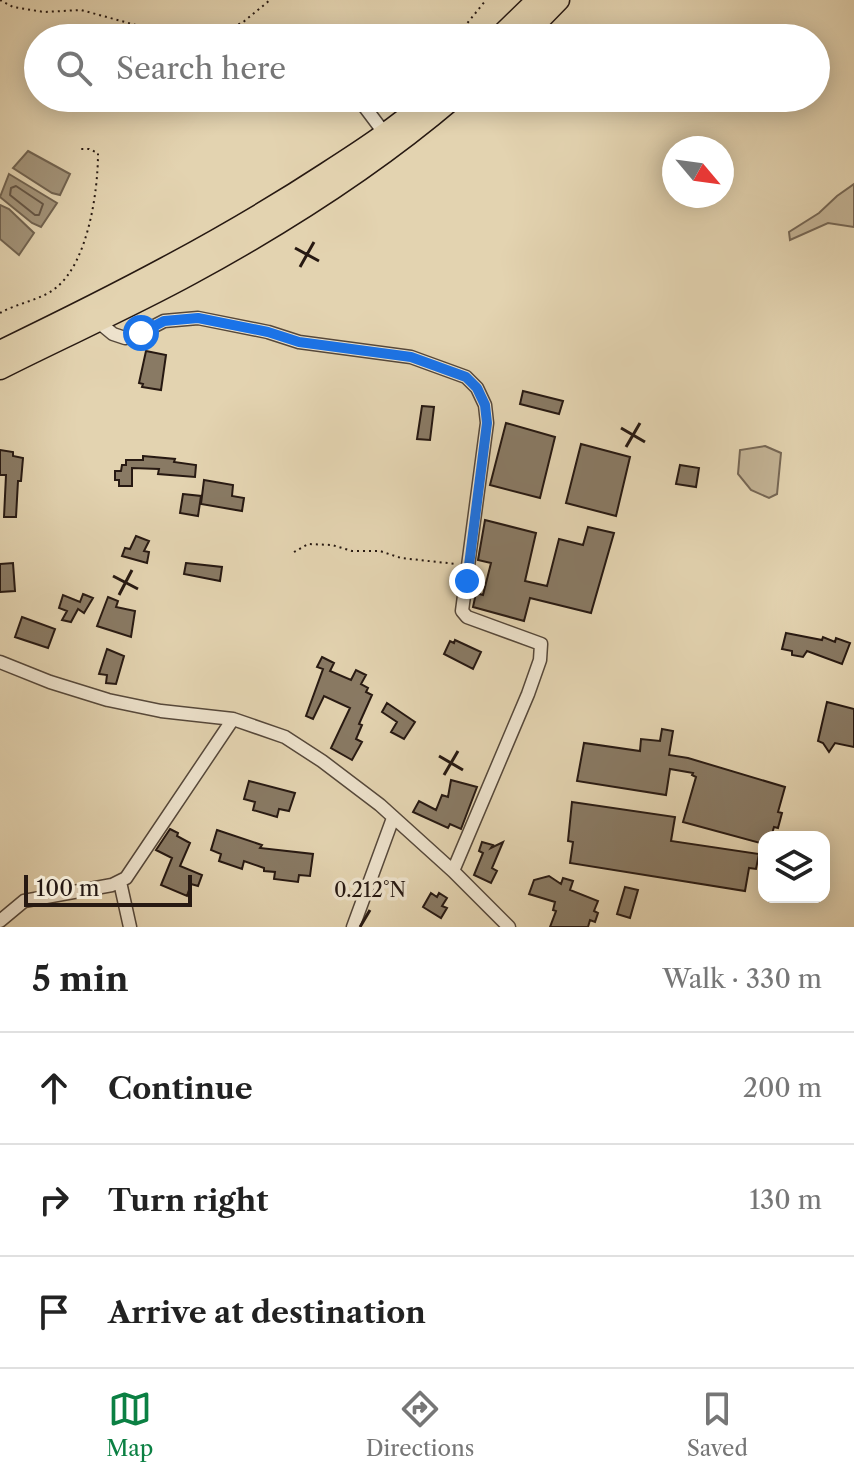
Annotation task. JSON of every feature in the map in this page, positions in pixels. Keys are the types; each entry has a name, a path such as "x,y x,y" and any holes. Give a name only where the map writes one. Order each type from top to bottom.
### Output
{"highway":[{"path":"512,24 537,0"},
{"path":"536,24 559,0"},
{"path":"0,351 201,250 284,202 412,112"},
{"path":"0,369 189,276 325,197 437,112"}],"street":[{"path":"368,112 385,134"},
{"path":"96,320 113,334 125,338 164,321 198,318 268,332 299,342 411,357 466,377 477,388 485,405 487,423 462,611 541,644 540,660 528,694 453,871"},
{"path":"0,662 108,700 161,711 233,719 285,737 380,805 509,927"},
{"path":"0,921 24,901 120,882 130,874 233,719"},
{"path":"353,927 393,818"},
{"path":"120,882 130,927"}],"path":[{"path":"0,0 13,7 44,12 81,10 132,24"},
{"path":"239,24 270,0"},
{"path":"467,24 486,0"},
{"path":"0,313 57,287 87,240 98,153 80,149"},
{"path":"294,552 308,544 332,545 352,551 380,551 401,558 455,564 462,569 467,581"}],"shaded area":[{"path":"854,184 854,227 828,223 790,240 789,232 819,213"},
{"path":"765,446 781,453 777,494 769,498 751,490 738,474 740,450"}],"water":[{"path":"28,151 70,174 60,195 13,168"},
{"path":"9,174 57,203 41,227 0,197"},
{"path":"0,205 9,209 34,233 19,255 0,239"}],"building":[{"path":"146,351 166,355 161,390 142,387 143,384 139,383"},
{"path":"523,391 563,401 559,414 520,404"},
{"path":"422,406 434,407 430,440 417,439"},
{"path":"506,423 555,437 540,498 490,485"},
{"path":"581,444 630,457 616,516 566,503"},
{"path":"0,450 23,458 16,517 4,517 6,475 0,475"},
{"path":"143,456 196,465 195,477 158,474 159,469 132,468 132,486 119,486 115,471 121,471 126,460 143,460"},
{"path":"680,465 699,468 696,487 676,484"},
{"path":"204,480 233,485 232,496 244,498 242,511 201,504"},
{"path":"183,494 201,496 198,516 180,513"},
{"path":"485,520 536,533 525,581 547,586 559,539 583,545 588,527 614,533 591,613 530,598 524,621 473,607 476,593 483,595 491,563 478,560"},
{"path":"136,536 149,541 144,551 149,552 147,563 122,556 125,548 130,549"},
{"path":"13,563 15,591 0,592 0,564"},
{"path":"186,563 222,567 220,581 184,574"},
{"path":"83,594 93,598 84,613 78,609 71,622 62,620 67,611 59,608 63,595 80,602"},
{"path":"108,597 118,601 116,607 135,611 131,637 97,626"},
{"path":"22,617 55,629 48,648 15,637"},
{"path":"786,633 822,640 823,637 835,642 836,638 850,643 842,664 807,651 803,657 792,655 792,651 782,649"},
{"path":"455,640 481,652 473,669 444,654 450,641 454,643"},
{"path":"107,649 124,656 116,684 106,683 107,675 99,674"},
{"path":"322,657 334,663 330,671 351,680 356,670 366,675 361,684 372,695 359,724 362,725 356,739 362,742 352,760 331,748 350,708 324,696 313,719 306,716 323,669 317,667"},
{"path":"827,702 854,709 854,747 835,743 829,752 818,741"},
{"path":"387,703 415,722 404,739 391,732 397,722 382,712"},
{"path":"662,729 673,731 669,755 785,787 778,812 782,813 778,828 758,831 758,842 683,822 696,777 693,773 670,769 666,795 577,781 584,743 640,751 641,739 660,741"},
{"path":"451,780 477,787 461,829 450,824 448,828 413,812 419,801 436,810 442,795 448,797"},
{"path":"249,781 295,793 289,811 279,809 277,817 253,810 255,802 244,799"},
{"path":"572,802 675,817 671,841 758,854 758,859 756,869 749,868 745,891 570,863 573,842 568,841"},
{"path":"170,829 190,843 180,866 202,875 198,886 191,884 187,896 161,885 172,858 156,850"},
{"path":"217,830 262,845 260,848 313,854 310,876 299,875 298,882 274,879 275,872 264,871 264,868 244,861 242,869 219,861 221,854 211,850"},
{"path":"482,842 493,845 491,848 503,842 492,868 497,871 491,883 474,875 483,853 479,851"},
{"path":"549,876 561,884 563,878 573,881 570,890 598,901 594,911 598,913 595,922 590,920 588,927 550,927 556,911 553,910 555,902 529,894 534,880"},
{"path":"625,887 638,890 630,918 617,914"},
{"path":"431,893 447,898 442,906 447,908 441,918 423,907"}],"route":[{"path":"141,333 164,321 198,318 268,332 299,342 411,357 466,377 477,388 485,405 487,423 467,581"}]}
